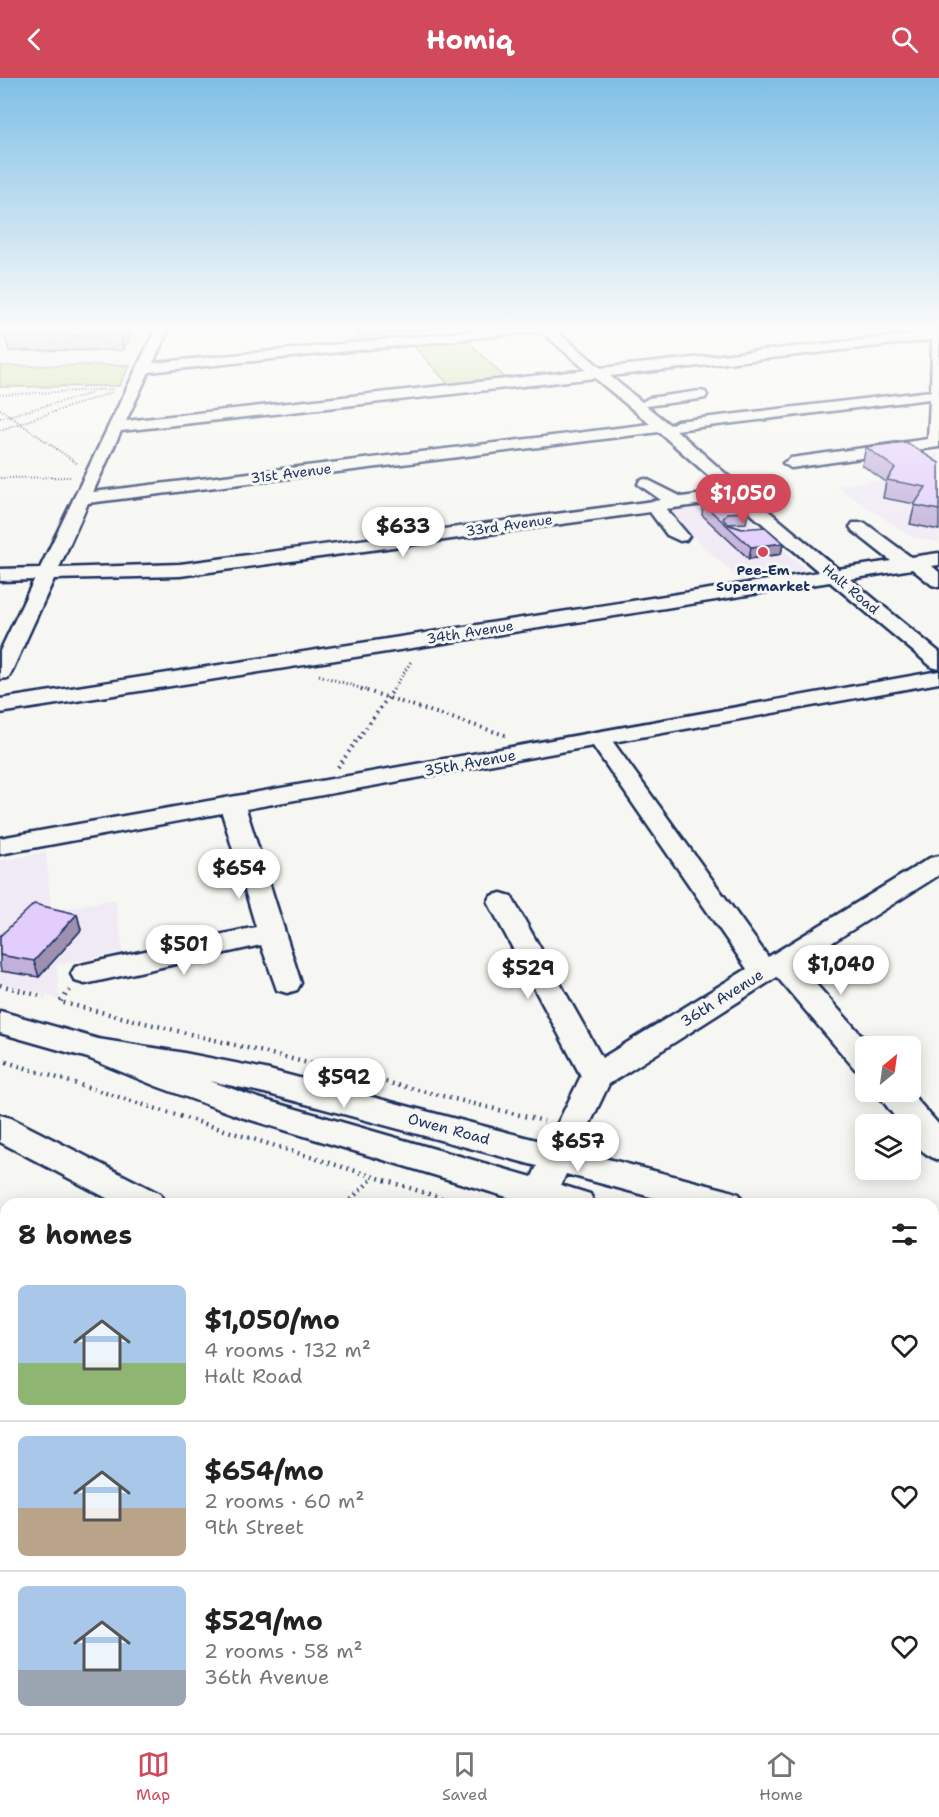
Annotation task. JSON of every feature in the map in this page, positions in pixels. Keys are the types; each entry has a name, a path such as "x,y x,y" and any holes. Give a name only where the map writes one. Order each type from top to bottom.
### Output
{"street":[{"path":"0,673 126,405"},
{"path":"116,426 303,405"},
{"name":"Halt Road","path":"644,405 757,492 939,663"},
{"name":"Halt Road","path":"652,405 670,427 737,494 777,528 927,631"},
{"name":"31st Avenue","path":"82,499 847,405"},
{"path":"791,463 934,443 937,438 938,418"},
{"path":"487,434 500,448"},
{"path":"646,484 678,502"},
{"name":"33rd Avenue","path":"0,575 180,570 757,492"},
{"path":"699,499 715,513"},
{"path":"654,505 673,531 680,536"},
{"path":"859,527 939,581"},
{"path":"757,531 777,528"},
{"name":"34th Avenue","path":"0,706 939,559"},
{"name":"35th Avenue","path":"0,846 600,740 939,677"},
{"path":"600,740 772,967 855,1050"},
{"path":"232,805 287,983"},
{"name":"36th Avenue","path":"597,1076 939,864"},
{"path":"501,902 597,1076 540,1194"},
{"path":"85,974 272,933"},
{"name":"Owen Road","path":"0,1022 98,1050 167,1078 252,1108 555,1198"},
{"name":"Owen Road","path":"98,1050 179,1063 266,1081 705,1198"},
{"path":"901,1102 939,1147"},
{"path":"0,1127 136,1198"}],"path":[{"path":"0,418 45,405"},
{"path":"0,430 76,405"},
{"path":"0,409 22,423 56,451 83,467"},
{"path":"0,478 77,477"},
{"path":"342,785 334,772 389,697 419,648 416,641"},
{"path":"289,661 294,667 532,743 538,751"},
{"path":"0,985 44,997"},
{"path":"60,1002 543,1121"},
{"path":"0,1060 441,1198"},
{"path":"351,1198 373,1177"}],"shaded area":[{"path":"939,453 939,542 912,537 835,486 870,481 925,478 925,458"},
{"path":"727,500 807,571 741,581 663,508"},
{"path":"46,852 51,911 115,899 123,952 57,965 59,999 0,983 0,861"}],"building":[{"path":"906,442 939,463 939,510 914,505 926,487 887,480 895,468 866,447"},
{"path":"734,500 748,512 727,513 723,519 729,525 742,529 765,527 783,543 751,547 703,504"},
{"path":"34,904 77,914 34,961 0,955 0,936"}],"place":[{"name":"Pee-Em Supermarket","path":"763,552"}]}
